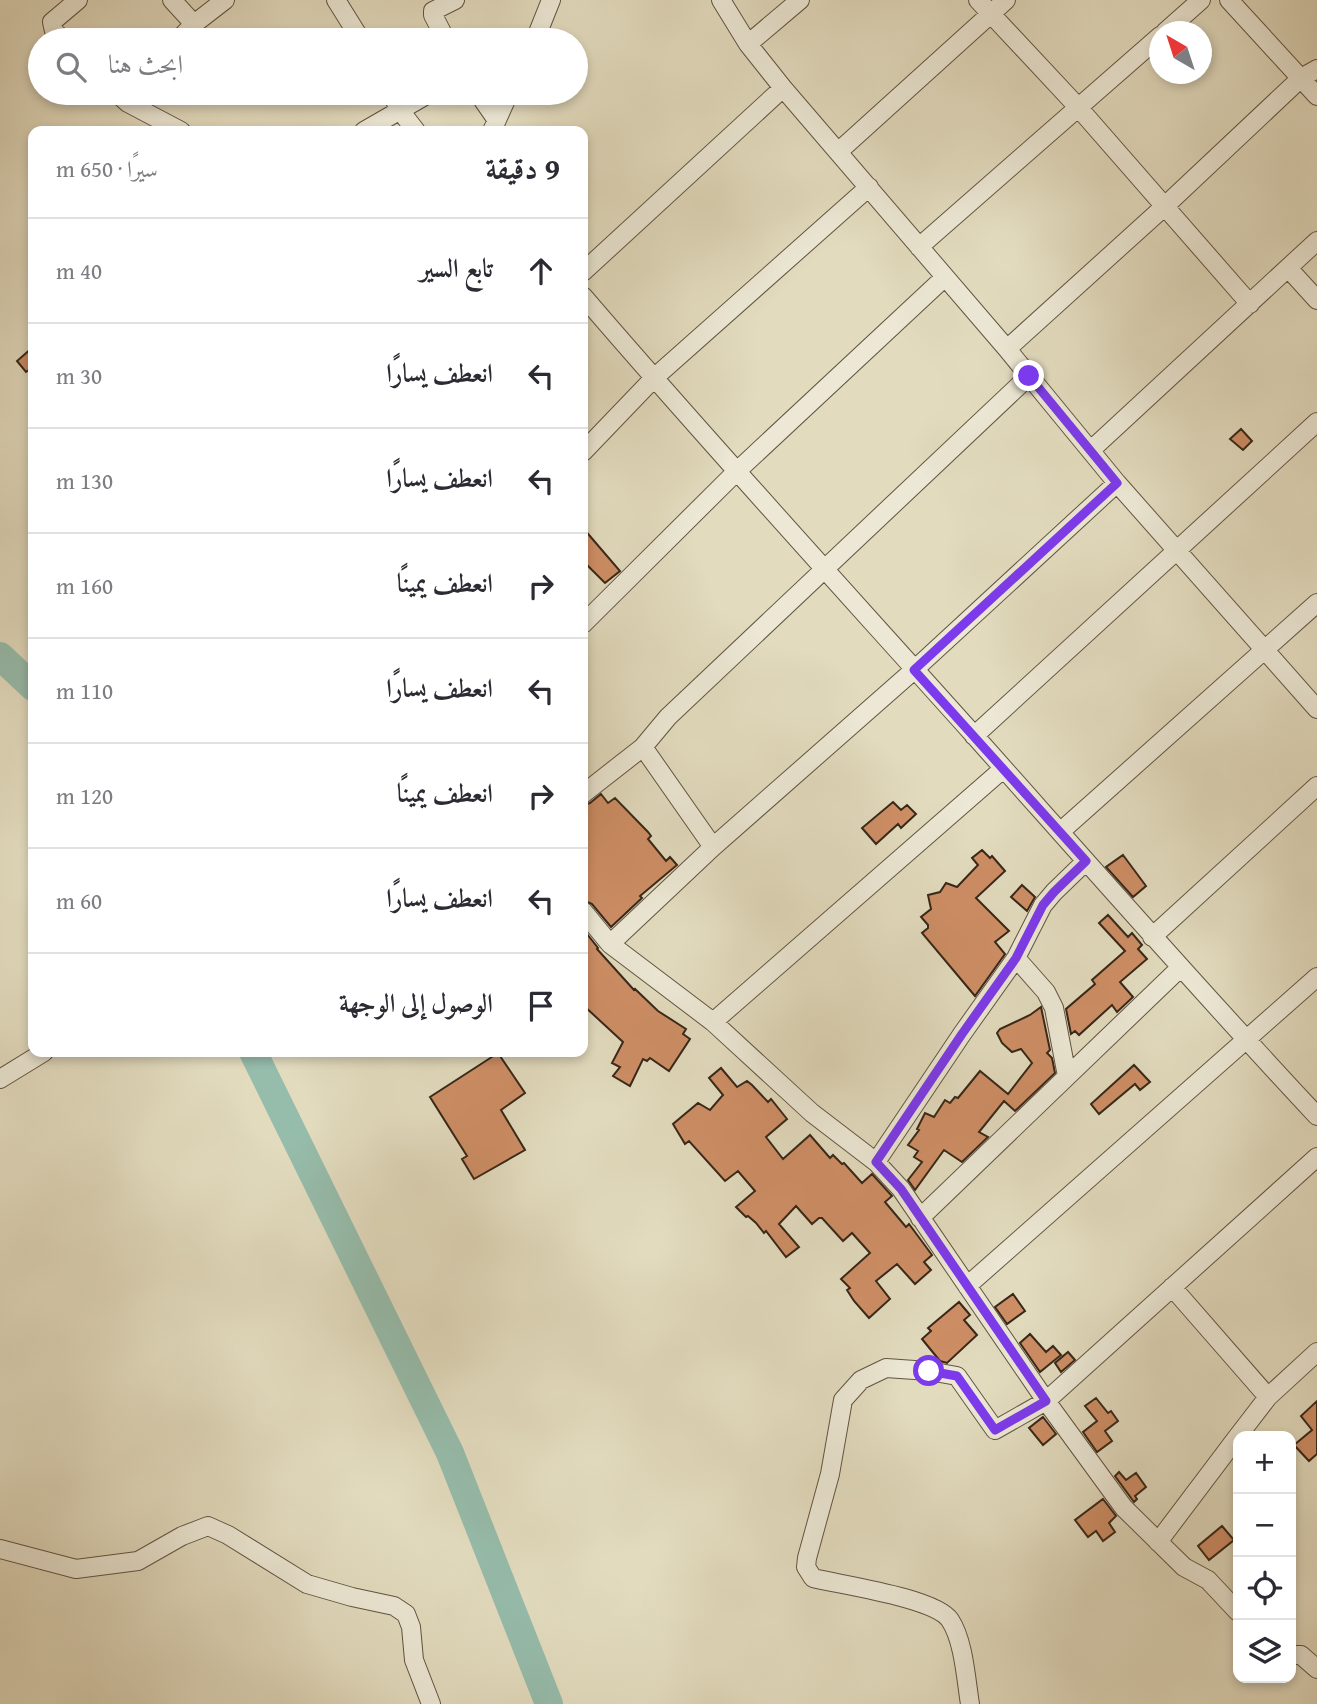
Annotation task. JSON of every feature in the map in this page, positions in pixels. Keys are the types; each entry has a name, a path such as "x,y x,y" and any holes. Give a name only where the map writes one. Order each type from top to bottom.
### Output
{"street":[{"path":"53,28 52,22 78,0"},
{"path":"172,0 194,24"},
{"path":"190,28 225,0"},
{"path":"336,0 354,28"},
{"path":"440,28 433,11 455,0"},
{"path":"540,28 551,0"},
{"path":"721,0 748,44 783,88 1007,349 1117,483 1317,709"},
{"path":"748,44 800,0"},
{"path":"838,152 984,7 1006,0"},
{"path":"1177,21 1201,0"},
{"path":"1229,0 1317,96"},
{"path":"984,7 1077,106 1250,304"},
{"path":"919,247 1149,45"},
{"path":"1007,349 1301,78 1317,69"},
{"path":"588,267 783,88"},
{"path":"140,105 173,126"},
{"path":"397,105 412,126"},
{"path":"372,126 407,105"},
{"path":"484,105 494,125"},
{"path":"494,125 503,105"},
{"path":"588,447 654,379 869,187"},
{"path":"1091,450 1317,241"},
{"path":"1288,268 1317,300"},
{"path":"588,619 736,472 945,278"},
{"path":"588,302 736,472 1152,937 1317,1116"},
{"path":"588,790 643,747 668,717 1029,376"},
{"path":"974,736 1317,422"},
{"path":"610,944 713,847 914,670 1117,483"},
{"path":"1060,832 1317,603"},
{"path":"643,747 713,847"},
{"path":"713,1022 1003,769"},
{"path":"1152,937 1317,786"},
{"path":"876,1162 1016,958 1043,905 1086,861"},
{"path":"588,917 610,944 713,1022 813,1113 876,1162 901,1189 1046,1401 1124,1508 1184,1567 1208,1580 1233,1607"},
{"path":"1016,958 1046,992 1054,1008 1067,1076"},
{"path":"920,1218 1180,968"},
{"path":"967,1286 1317,977"},
{"path":"0,1079 36,1057"},
{"path":"970,1704 958,1638 949,1619 924,1603 813,1578 806,1567 830,1474 844,1400 861,1380 886,1368 957,1376 995,1430 1046,1401 1317,1157"},
{"path":"1172,1287 1269,1397"},
{"path":"1242,1431 1269,1397 1317,1352"},
{"path":"1158,1542 1233,1443"},
{"path":"0,1549 76,1569 138,1561 182,1536 208,1526 228,1535 307,1584 394,1606 406,1614 411,1627 414,1660 431,1704"},
{"path":"1296,1655 1301,1655 1315,1665"}],"building":[{"path":"28,351 28,371 26,372 17,361"},
{"path":"1241,429 1252,441 1243,450 1230,439"},
{"path":"588,534 620,571 605,583 588,566"},
{"path":"601,794 608,803 615,798 648,832 651,836 648,839 666,861 670,857 677,865 640,896 642,898 611,927 588,902 590,803"},
{"path":"893,802 901,810 907,805 916,814 901,828 898,824 876,844 862,828"},
{"path":"982,850 990,858 992,856 1005,871 976,898 1009,931 995,942 1005,954 975,996 922,933 928,925 921,917 931,909 928,895 940,892 946,883 957,887 978,865 972,858"},
{"path":"1123,855 1146,886 1133,897 1106,867"},
{"path":"1022,885 1035,897 1027,911 1011,897"},
{"path":"1108,915 1128,937 1132,933 1142,945 1138,949 1147,959 1120,982 1133,997 1117,1012 1112,1005 1079,1035 1075,1031 1071,1034 1066,1009 1095,984 1092,980 1125,951 1099,923"},
{"path":"588,935 634,990 658,1011 686,1029 683,1034 690,1039 669,1071 650,1058 647,1061 643,1059 630,1086 613,1076 620,1067 612,1063 623,1042 588,1010"},
{"path":"1041,1007 1050,1050 1047,1053 1052,1058 1055,1073 1015,1111 1004,1101 979,1132 988,1137 962,1162 944,1150 915,1190 908,1180 922,1162 914,1157 918,1151 908,1145 919,1130 917,1129 925,1113 934,1117 945,1100 950,1103 955,1097 958,1098 980,1071 1008,1094 1032,1063 1021,1049 1012,1052 1002,1043 997,1033"},
{"path":"492,1057 501,1057 525,1093 501,1110 525,1150 474,1179 462,1159 467,1156 430,1097"},
{"path":"1134,1065 1150,1082 1140,1090 1135,1084 1099,1114 1091,1104"},
{"path":"721,1068 737,1087 747,1081 768,1102 771,1099 787,1119 766,1137 783,1159 810,1135 830,1158 833,1155 844,1163 862,1183 872,1174 892,1196 885,1202 906,1227 909,1224 932,1255 924,1262 931,1270 915,1284 897,1264 876,1281 890,1299 869,1318 854,1301 847,1290 850,1288 841,1279 870,1253 852,1233 843,1241 822,1218 812,1224 796,1206 779,1224 799,1247 786,1257 766,1231 764,1233 736,1207 755,1191 738,1171 725,1181 689,1141 685,1144 673,1124 698,1103 710,1110 723,1095 709,1078"},
{"path":"1013,1294 1025,1311 1007,1324 995,1307"},
{"path":"959,1302 970,1315 964,1320 977,1335 947,1363 940,1361 922,1339 931,1331 928,1328"},
{"path":"1030,1334 1046,1352 1053,1346 1061,1355 1040,1372 1020,1343"},
{"path":"1068,1352 1075,1360 1061,1372 1055,1363"},
{"path":"1096,1398 1118,1421 1105,1431 1112,1441 1097,1452 1083,1432 1097,1421 1085,1406"},
{"path":"1317,1401 1317,1454 1309,1461 1296,1447 1296,1443 1312,1430 1301,1416"},
{"path":"1043,1417 1056,1434 1043,1445 1029,1428"},
{"path":"1119,1472 1126,1480 1136,1473 1146,1487 1135,1496 1137,1499 1134,1502 1115,1476"},
{"path":"1103,1499 1116,1516 1109,1523 1115,1532 1103,1541 1096,1531 1088,1537 1075,1520"},
{"path":"1222,1526 1233,1539 1209,1560 1198,1546"}],"waterway":[{"path":"0,656 28,682"},
{"path":"255,1057 450,1453 549,1704"}],"route":[{"path":"929,1371 957,1376 995,1430 1046,1401 901,1189 876,1162 1016,958 1043,905 1086,861 914,670 1117,483 1029,376"}]}
